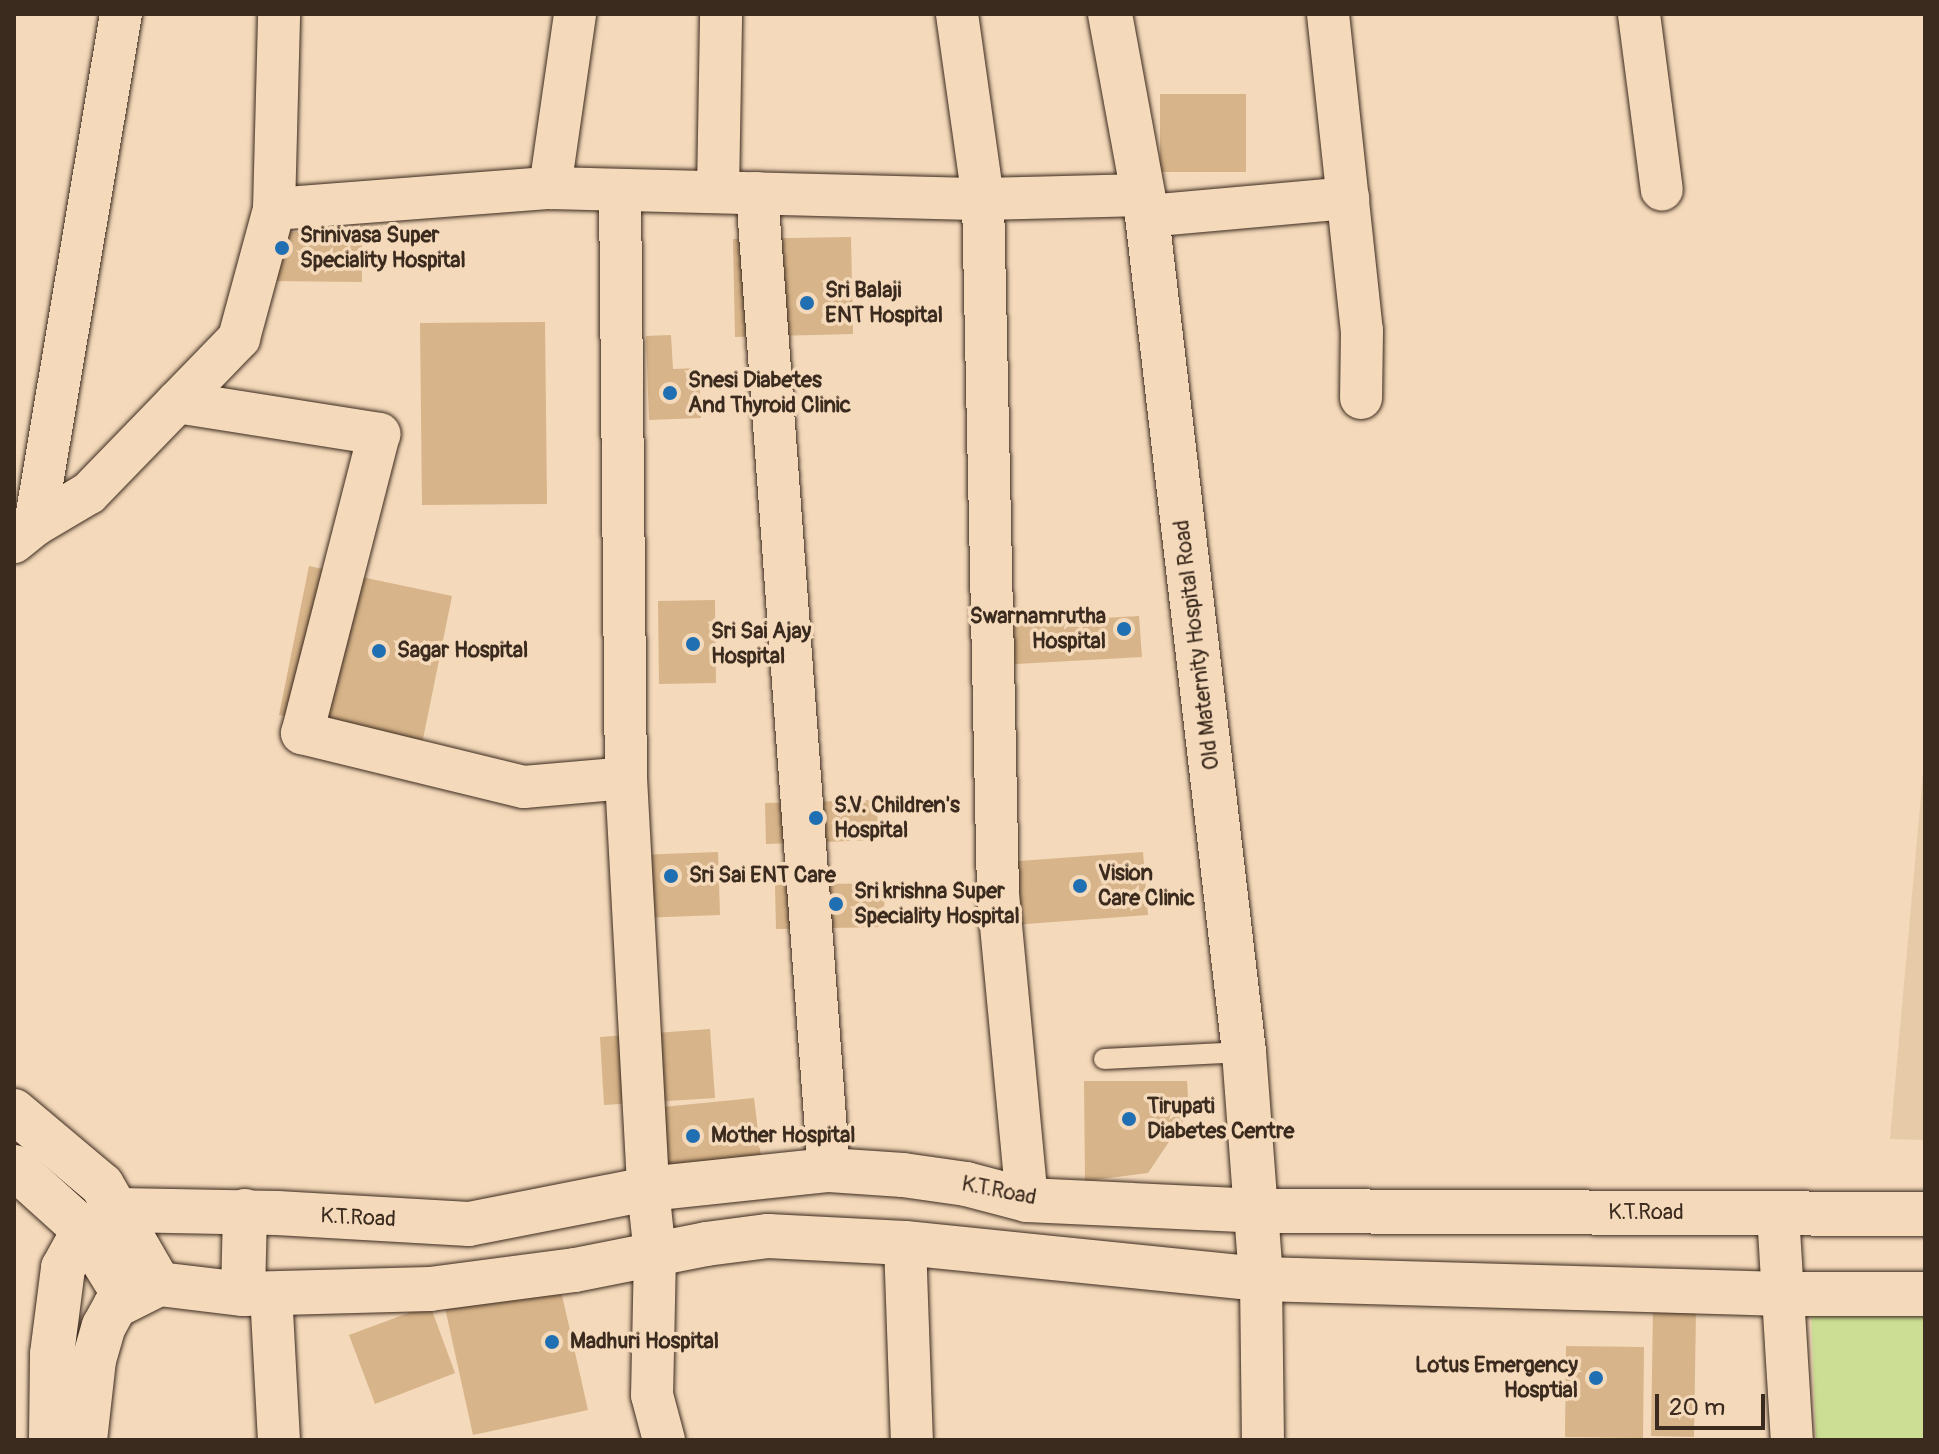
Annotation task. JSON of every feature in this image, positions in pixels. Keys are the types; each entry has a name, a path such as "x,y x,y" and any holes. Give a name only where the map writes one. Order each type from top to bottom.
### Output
{"main road":[{"name":"Old Maternity Hospital Road","path":"1110,14 1145,206 1244,1052 1261,1279"},
{"path":"14,1111 102,1185 101,1220 63,1268 52,1354 51,1440"},
{"path":"14,1167 101,1220 143,1291"},
{"name":"K.T.Road","path":"101,1220 245,1211 469,1224 648,1189 829,1170 903,1175 966,1184 1027,1200 1258,1211 1925,1214"},
{"path":"245,1211 257,1294"},
{"path":"85,1440 94,1360 104,1326 115,1306 143,1291 257,1294 430,1289 575,1270 768,1236 905,1243 1261,1279 1783,1294 1925,1294"}],"street":[{"path":"24,534 121,14"},
{"path":"24,534 89,493 239,338 274,209 279,14"},
{"path":"550,188 575,14"},
{"path":"721,14 829,1170"},
{"path":"957,14 983,199 998,894 1027,1200"},
{"path":"1328,14 1362,330 1361,398"},
{"path":"1639,14 1662,190"},
{"path":"274,209 550,188 1145,206 1348,198"},
{"path":"620,190 626,778 648,1189 655,1254 652,1395 664,1440"},
{"path":"177,402 379,434 302,733 524,787 626,778"},
{"path":"1778,1214 1792,1440"},
{"path":"905,1243 912,1440"},
{"path":"1261,1279 1263,1440"},
{"path":"257,1294 279,1440"}],"lane":[{"path":"1104,1059 1244,1052"}],"shaded area":[{"path":"1925,751 1925,1140 1890,1139"}],"green space":[{"path":"1811,1314 1925,1314 1925,1440 1816,1440"}],"building":[{"path":"1160,94 1246,94 1246,172 1160,172"},
{"path":"269,232 362,233 362,282 268,281"},
{"path":"851,237 853,334 735,337 733,239"},
{"path":"545,322 547,504 422,505 420,323"},
{"path":"671,335 673,369 699,368 701,418 649,420 646,336"},
{"path":"309,566 452,596 422,744 279,715"},
{"path":"715,600 716,683 659,684 658,601"},
{"path":"1139,616 1142,657 1015,664 1013,623"},
{"path":"877,800 878,840 766,844 765,803"},
{"path":"718,852 720,915 639,918 637,855"},
{"path":"1143,852 1148,915 1011,925 1007,862"},
{"path":"884,883 885,927 776,929 775,885"},
{"path":"710,1029 715,1098 604,1105 600,1037"},
{"path":"1084,1081 1187,1081 1189,1112 1148,1173 1085,1181"},
{"path":"754,1098 761,1156 658,1167 652,1108"},
{"path":"559,1282 588,1410 473,1435 445,1308"},
{"path":"430,1305 455,1373 375,1404 349,1335"},
{"path":"1653,1308 1696,1309 1694,1437 1651,1436"},
{"path":"1566,1346 1644,1347 1643,1438 1565,1437"}],"place":[{"name":"Srinivasa Super Speciality Hospital","path":"282,248"},
{"name":"Sri Balaji ENT Hospital","path":"807,303"},
{"name":"Snesi Diabetes And Thyroid Clinic","path":"670,393"},
{"name":"Swarnamrutha Hospital","path":"1124,629"},
{"name":"Sri Sai Ajay Hospital","path":"693,644"},
{"name":"Sagar Hospital","path":"379,651"},
{"name":"S.V. Children's Hospital","path":"816,818"},
{"name":"Sri Sai ENT Care","path":"671,876"},
{"name":"Vision Care Clinic","path":"1080,886"},
{"name":"Sri krishna Super Speciality Hospital","path":"836,904"},
{"name":"Tirupati Diabetes Centre","path":"1129,1119"},
{"name":"Mother Hospital","path":"693,1136"},
{"name":"Madhuri Hospital","path":"552,1342"},
{"name":"Lotus Emergency Hosptial","path":"1596,1378"}]}
